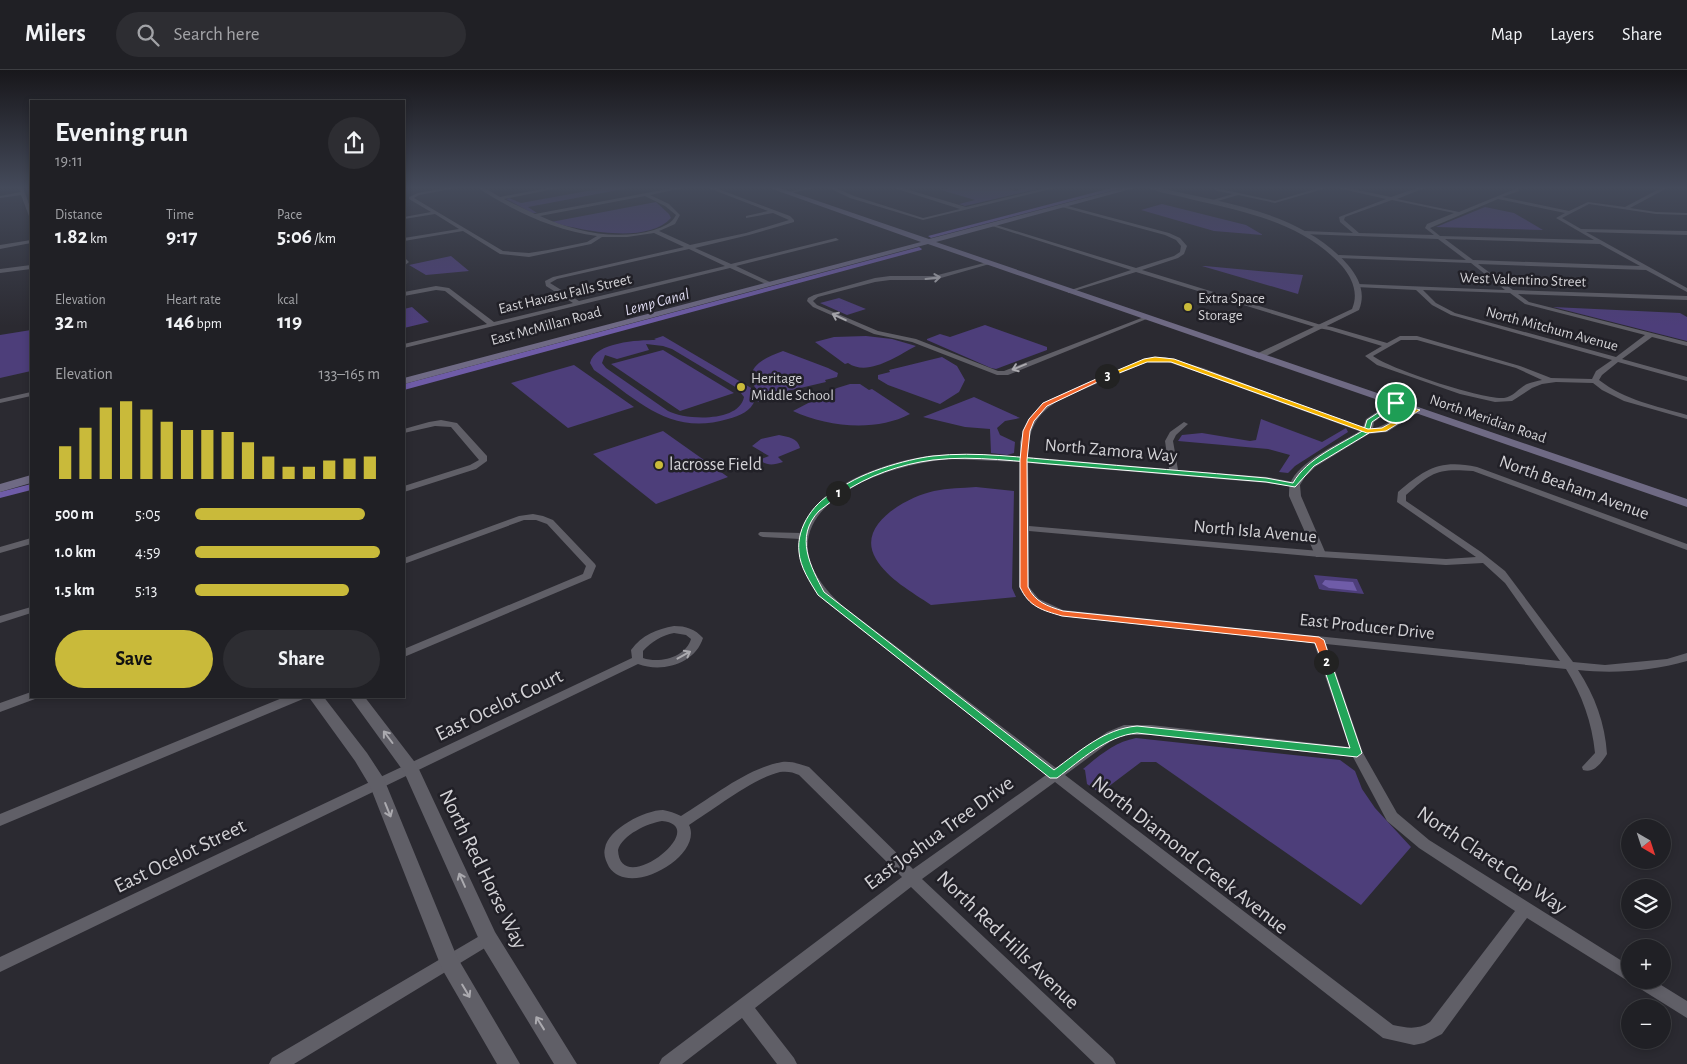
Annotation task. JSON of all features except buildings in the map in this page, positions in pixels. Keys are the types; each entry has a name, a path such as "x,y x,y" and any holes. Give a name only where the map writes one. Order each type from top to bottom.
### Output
{"main road":[{"name":"North Meridian Road","path":"903,233 1687,503"},
{"name":"East McMillan Road","path":"405,381 960,233"},
{"path":"0,488 30,479"}],"street":[{"path":"405,240 442,233"},
{"path":"468,233 499,252 519,255 584,245 602,236"},
{"path":"588,233 602,236 641,233"},
{"path":"648,233 723,269 764,284"},
{"path":"659,233 764,284"},
{"path":"578,304 548,285 547,282 555,278 749,233"},
{"path":"1018,233 1385,346"},
{"path":"1070,292 1176,257 1182,253 1184,246 1178,239 1165,233"},
{"path":"1254,354 1320,327 1355,310 1359,299 1358,286 1352,274 1339,258 1306,233"},
{"path":"1325,233 1600,242"},
{"path":"1434,233 1527,303 1687,344"},
{"path":"1584,233 1687,290"},
{"name":"East Havasu Falls Street","path":"405,346 836,240"},
{"path":"0,247 30,242"},
{"path":"1339,258 1647,268"},
{"path":"990,264 934,278 890,278 870,281 816,296 810,301 815,306 869,331 884,336 922,343 991,372 1005,373 1146,318"},
{"path":"0,271 30,266"},
{"name":"West Valentino Street","path":"1358,286 1687,298"},
{"path":"405,294 442,288 492,324"},
{"name":"North Mitchum Avenue","path":"1418,289 1434,304 1453,314 1687,379"},
{"path":"1254,354 1346,308 1359,299"},
{"path":"1595,381 1596,376 1650,335"},
{"path":"1551,381 1518,367 1411,337 1400,338 1368,356 1379,364 1485,398 1501,400 1515,397 1531,386 1551,381 1595,381 1612,394 1687,417"},
{"path":"1024,528 1023,460 1027,431 1031,420 1045,405 1130,367 1155,359 1178,362 1367,431 1383,430 1417,410"},
{"path":"0,401 30,394"},
{"path":"1320,554 1295,496 1295,485 1301,475 1311,465 1367,431 1369,421 1396,403"},
{"path":"405,431 433,423 454,425 483,455 483,461 474,467 405,489"},
{"path":"1174,472 1169,441 1184,424"},
{"name":"North Zamora Way","path":"804,536 808,523 824,502 853,483 877,472 933,458 958,457 1023,460 1266,480 1295,485"},
{"name":"North Beaham Avenue","path":"1484,560 1402,502 1401,494 1427,472 1436,468 1449,466 1474,470 1687,547"},
{"path":"405,561 522,518 534,516 542,517 550,522 588,560 591,566 587,576 577,581 405,653"},
{"name":"North Isla Avenue","path":"1024,528 1320,554 1446,562 1484,560"},
{"name":"East Producer Drive","path":"1024,528 1024,587 1030,598 1043,607 1062,613 1605,668 1667,663 1687,657"},
{"path":"763,534 804,536"},
{"name":"North Diamond Creek Avenue","path":"804,536 802,551 805,564 821,593 1054,775 1389,1032 1407,1037 1425,1036 1436,1028 1525,909"},
{"path":"0,550 30,541"},
{"path":"1484,560 1502,574 1569,665 1590,706 1601,740 1601,754 1588,767"},
{"path":"0,620 30,610"},
{"path":"682,628 691,631 697,638 696,645 689,652 671,661 660,665 638,660 637,650 643,642 668,630 682,628"},
{"name":"North Claret Cup Way","path":"1319,640 1357,753 1392,817 1424,844 1621,969"},
{"name":"East Ocelot Court","path":"378,784 638,660"},
{"path":"0,708 30,696"},
{"path":"0,820 293,698"},
{"path":"317,698 361,757 378,784 449,962 509,1064"},
{"name":"North Red Horse Way","path":"358,698 411,769 488,938 566,1064"},
{"name":"East Joshua Tree Drive","path":"668,1064 912,878 1101,741 1124,730 1137,729 1357,753"},
{"name":"North Red Hills Avenue","path":"681,823 764,773 781,767 792,767 804,771 912,878 1106,1064"},
{"name":"East Ocelot Street","path":"0,965 378,784"},
{"path":"660,815 672,817 681,823 685,831 682,843 672,855 648,869 632,873 622,870 611,857 611,848 616,838 649,818 660,815"},
{"path":"278,1064 488,938"},
{"path":"1653,989 1687,1010"},
{"path":"744,1007 788,1064"}],"shaded area":[{"path":"451,256 469,271 426,275 409,265"},
{"path":"1202,266 1205,266 1303,275 1298,294"},
{"path":"839,298 866,309 847,315 820,303"},
{"path":"412,307 429,322 405,328 405,309"},
{"path":"1553,307 1680,313 1687,317 1687,341"},
{"path":"985,325 1047,347 1047,350 996,369 927,340 940,334 950,337"},
{"path":"30,330 30,371 0,378 0,335"},
{"path":"663,336 758,392 753,384 752,377 756,366 761,361 783,351 838,373 837,377 825,380 826,382 766,396 769,398 759,402 755,400 748,410 741,415 707,423 689,423 672,419 641,404 594,370 590,363 594,356 608,346 656,340 654,339","holes":["646,344 672,349 737,388 744,397 740,405 732,411 710,417 676,414 668,411 606,368 602,363 605,355 617,359 649,350"]},
{"path":"866,336 892,339 916,346 882,364 864,368 848,363 845,364 815,342 834,337"},
{"path":"663,350 734,393 680,411 611,364"},
{"path":"942,357 957,366 965,380 959,392 940,404 888,385 878,379 878,375 890,372 889,370"},
{"path":"574,365 634,407 568,428 511,383"},
{"path":"850,384 860,384 869,390 872,389 910,414 897,420 882,423 851,425 821,421 793,411 837,388"},
{"path":"974,397 1020,418 1005,421 997,428 1000,435 1015,442 1014,453 1007,455 991,453 990,429 965,427 923,417"},
{"path":"1261,419 1322,442 1346,428 1348,432 1295,466 1288,473 1279,472 1290,455 1268,449 1178,441 1182,435 1202,433 1250,441 1256,440"},
{"name":"lacrosse Field","path":"663,431 728,477 656,504 593,454"},
{"path":"779,435 795,440 800,448 778,457 783,462 771,464 759,460 769,456 752,446 761,439"},
{"path":"976,487 1014,491 1012,588 1016,597 931,605 901,585 881,566 871,547 872,535 878,524 887,514 911,499 934,491"},
{"path":"1314,575 1357,579 1364,594 1319,589"},
{"path":"1325,580 1353,582 1357,591 1329,588 1322,584"},
{"path":"1136,738 1340,760 1355,771 1362,789 1375,808 1411,847 1361,905 1156,762 1141,762 1100,793 1087,784 1085,770 1083,769 1114,746"}],"waterway":[{"name":"Lemp Canal","path":"931,236 941,233"},
{"name":"Lemp Canal","path":"405,387 919,249"},
{"name":"Lemp Canal","path":"0,495 30,487"}],"place":[{"name":"Extra Space Storage","path":"1188,307"},
{"name":"Heritage Middle School","path":"741,387"},
{"name":"lacrosse Field","path":"659,465"}],"route":[{"path":"1396,403 1369,421 1367,431 1311,465 1301,475 1295,485 1266,480 1023,460 983,457 933,458 903,464 877,472 853,483 824,502 808,523 804,536 802,551 805,564 821,593 1054,775 1101,741 1124,730 1137,729 1357,753 1319,640 1062,613 1043,607 1030,598 1024,587 1023,460 1024,442 1031,420 1045,405 1058,397 1138,363 1155,359 1178,362 1367,431 1383,430 1417,410 1396,403"}]}
